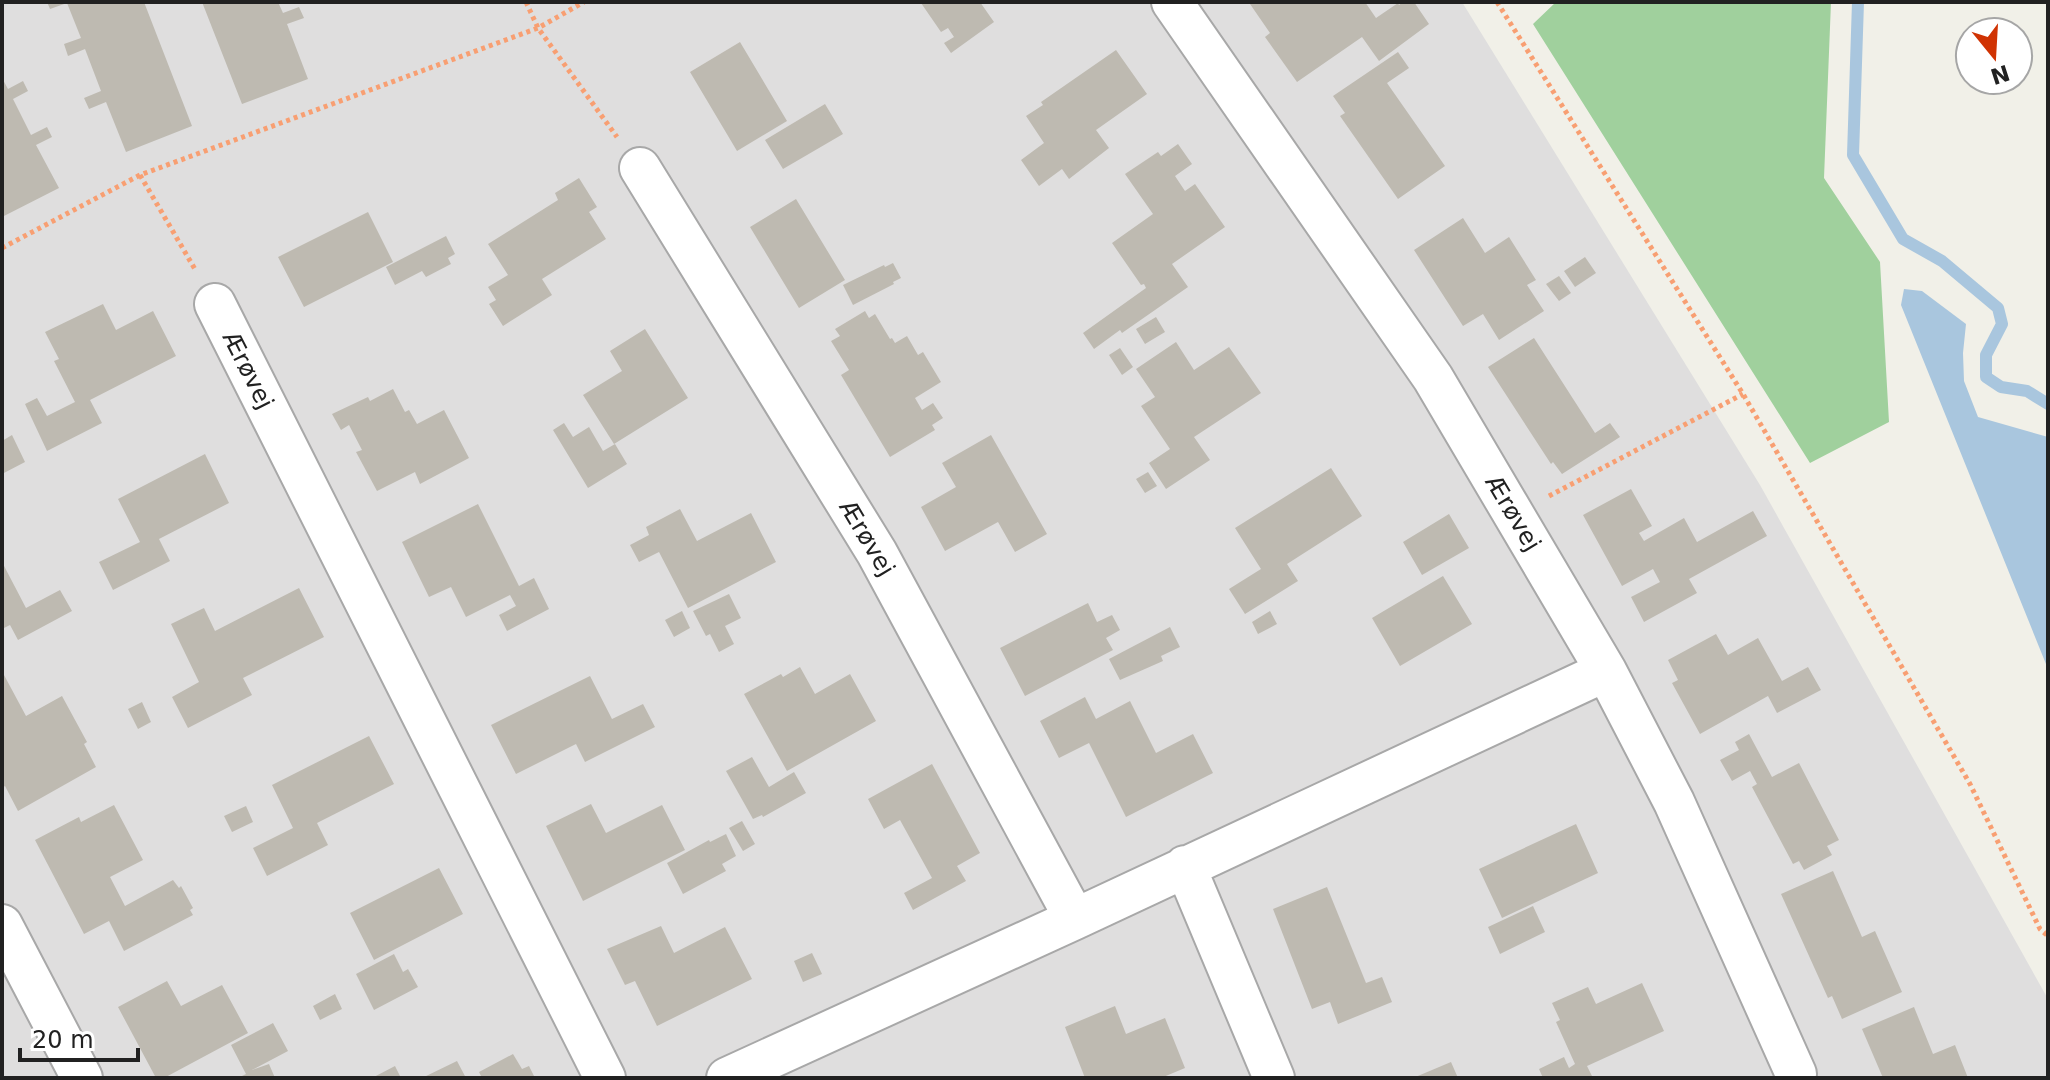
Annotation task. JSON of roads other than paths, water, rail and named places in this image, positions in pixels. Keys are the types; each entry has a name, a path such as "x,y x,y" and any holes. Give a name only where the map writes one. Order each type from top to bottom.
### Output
{"street":[{"name":"Ærøvej","path":"1172,2 1433,378 1606,671 1674,802 1796,1074"},
{"name":"Ærøvej","path":"640,168 877,553 1075,919"},
{"name":"Ærøvej","path":"215,304 605,1078"},
{"path":"753,1073 1185,866 1606,671"},
{"path":"1185,866 1274,1078"},
{"path":"2,925 82,1078"}],"water":[{"path":"1904,289 1922,291 1966,324 1964,381 1978,417 2048,437 2048,669 1901,305"}],"waterway":[{"path":"1858,2 1853,155 1903,239 1942,261 1998,308 2002,324 1986,355 1986,377 2001,387 2027,391 2048,404"}]}
